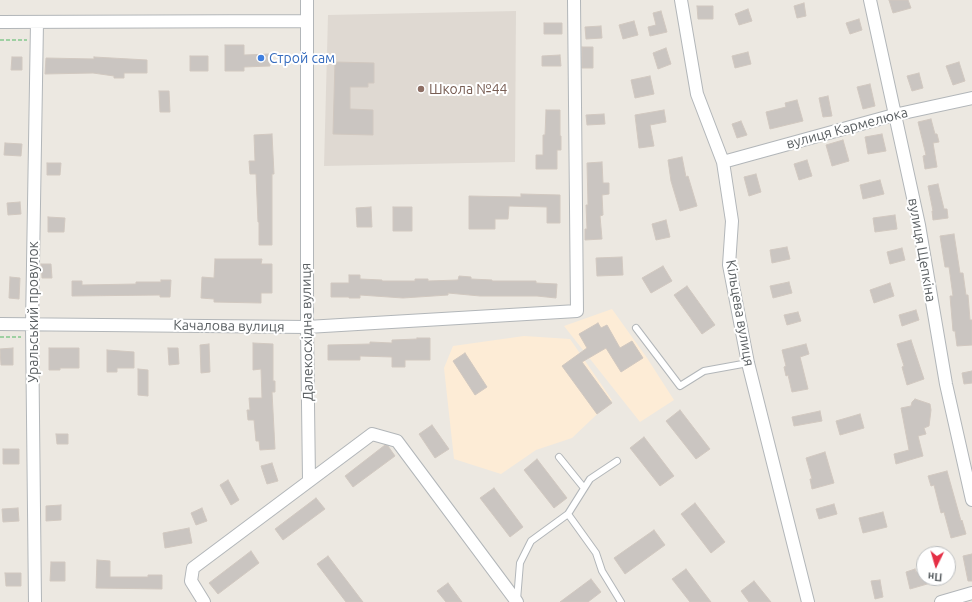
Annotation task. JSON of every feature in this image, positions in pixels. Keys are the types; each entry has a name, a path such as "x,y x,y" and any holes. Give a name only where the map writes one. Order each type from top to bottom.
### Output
{"street":[{"name":"Далекосхідна вулиця","path":"307,0 307,327 310,480"},
{"name":"Качалова вулиця","path":"0,324 32,331 307,327 577,312 574,0"},
{"name":"Кільцева вулиця","path":"681,0 697,94 723,162 732,221 729,265 748,363 808,602"},
{"name":"вулиця Щепкіна","path":"870,0 919,225 946,384 969,470 972,500"},
{"path":"0,22 307,21"},
{"name":"Уральський провулок","path":"35,602 32,331 38,22"},
{"name":"вулиця Кармелюка","path":"723,162 894,115 972,98"},
{"path":"204,602 191,581 193,568 372,434 397,441 517,602"},
{"path":"941,602 972,593"}],"lane":[{"path":"636,328 680,386 704,372 748,363"},
{"path":"559,457 584,488"},
{"path":"517,602 520,564 532,541 568,514 590,479 617,461"},
{"path":"568,514 596,553 602,571 621,602"}],"path":[{"path":"0,40 37,40"},
{"path":"0,337 32,331"}],"shaded area":[{"name":"Школа №44","path":"516,11 515,162 324,166 328,15"},
{"path":"612,309 647,358 674,400 640,422 564,326"},
{"path":"524,336 570,339 612,400 572,438 536,450 501,474 454,459 444,368 453,346"}],"building":[{"path":"889,0 908,0 911,8 893,13"},
{"path":"804,3 806,16 797,18 794,6"},
{"path":"697,6 713,6 713,19 698,19"},
{"path":"748,9 752,21 739,25 735,14"},
{"path":"661,11 667,32 650,36 648,27 656,25 653,13"},
{"path":"859,19 862,30 850,34 846,23"},
{"path":"634,21 638,35 623,39 619,25"},
{"path":"544,23 562,23 562,34 544,34"},
{"path":"601,26 602,38 586,39 585,27"},
{"path":"225,45 244,45 244,55 269,54 270,66 244,67 244,71 225,71"},
{"path":"582,47 593,47 593,68 582,68"},
{"path":"666,48 671,64 658,69 653,53"},
{"path":"748,52 751,64 735,68 732,56"},
{"path":"560,55 561,66 542,66 542,56"},
{"path":"190,56 208,56 208,71 190,71"},
{"path":"12,57 22,57 22,70 11,70"},
{"path":"94,57 147,60 147,73 124,73 124,78 114,78 114,76 93,73 45,74 46,58 94,59"},
{"path":"335,62 374,63 374,83 368,83 368,87 350,87 350,109 373,110 373,135 333,134"},
{"path":"959,62 965,81 953,85 946,66"},
{"path":"919,73 923,88 912,91 907,76"},
{"path":"650,76 654,94 635,98 631,80"},
{"path":"870,84 875,106 863,109 857,87"},
{"path":"159,91 169,91 170,112 160,112"},
{"path":"828,96 832,116 823,117 819,98"},
{"path":"797,100 803,121 770,129 766,112 786,107 785,103"},
{"path":"546,110 560,110 561,150 557,150 557,169 536,169 536,155 543,155 543,135 545,135"},
{"path":"664,110 666,122 650,125 654,146 639,148 635,115"},
{"path":"604,114 605,124 587,125 586,115"},
{"path":"931,119 939,142 933,143 937,167 925,169 923,156 926,155 918,122"},
{"path":"741,121 747,135 737,138 732,124"},
{"path":"272,134 274,174 272,174 272,245 259,245 256,174 250,174 249,161 255,161 254,135"},
{"path":"882,134 886,151 868,154 865,137"},
{"path":"843,140 849,161 832,166 826,145"},
{"path":"5,143 22,144 21,156 4,155"},
{"path":"682,157 686,177 688,176 697,206 680,211 671,181 668,160"},
{"path":"807,160 812,176 799,180 794,164"},
{"path":"602,162 603,183 609,183 609,194 602,195 603,215 600,216 602,239 585,240 585,229 587,229 586,205 588,205 587,163"},
{"path":"47,163 61,163 60,175 47,175"},
{"path":"756,174 761,192 749,196 744,177"},
{"path":"880,180 884,194 863,199 860,185"},
{"path":"938,184 944,209 947,209 948,218 933,220 933,211 928,186"},
{"path":"521,194 560,195 560,223 547,223 547,207 509,206 508,219 495,219 495,229 469,229 469,196 521,197"},
{"path":"20,202 21,214 8,215 7,203"},
{"path":"371,207 372,227 357,227 356,208"},
{"path":"393,207 412,207 412,231 393,231"},
{"path":"895,215 897,229 875,232 873,218"},
{"path":"48,217 65,218 64,232 48,232"},
{"path":"666,220 670,237 656,240 652,224"},
{"path":"954,234 960,273 963,273 966,295 968,295 970,320 972,320 972,345 957,346 955,331 953,331 950,296 953,296 949,267 945,267 940,236"},
{"path":"787,247 790,259 772,263 770,250"},
{"path":"902,248 905,260 890,264 887,252"},
{"path":"622,257 623,275 597,276 596,258"},
{"path":"215,259 262,259 261,264 272,264 272,293 261,293 261,303 214,302 214,299 201,298 202,277 214,278"},
{"path":"41,264 51,264 52,278 42,278"},
{"path":"663,266 672,281 651,293 642,278"},
{"path":"349,275 360,275 360,279 382,281 415,281 415,279 428,279 428,281 458,280 459,276 492,281 536,281 536,283 557,284 556,298 537,296 480,296 448,293 448,295 403,298 360,295 360,298 331,297 331,283 349,283"},
{"path":"10,277 20,278 19,299 9,298"},
{"path":"161,280 171,280 170,297 160,297 160,295 72,296 72,281 82,281 82,285 136,284 136,282 161,282"},
{"path":"789,282 792,293 773,298 770,286"},
{"path":"890,283 894,296 874,303 870,290"},
{"path":"687,286 715,325 702,334 674,295"},
{"path":"916,310 919,320 902,326 899,315"},
{"path":"798,312 801,321 787,325 784,315"},
{"path":"598,323 601,328 607,325 620,348 632,341 643,358 621,372 606,348 582,362 612,403 597,414 562,366 587,348 579,334"},
{"path":"430,338 430,360 405,360 405,367 392,367 392,357 360,356 360,360 328,360 328,345 370,344 370,342 392,343 392,340"},
{"path":"911,340 924,379 907,385 902,367 904,366 897,344"},
{"path":"253,343 273,344 273,381 275,381 275,392 272,392 275,449 260,450 259,441 256,441 254,420 248,420 247,410 250,410 249,398 262,398 261,369 253,370"},
{"path":"209,344 210,372 201,373 200,345"},
{"path":"806,344 809,354 800,357 808,389 792,392 788,375 786,376 784,367 786,366 782,350"},
{"path":"13,348 13,365 1,365 0,349"},
{"path":"49,348 79,348 79,368 60,368 60,370 49,370"},
{"path":"168,348 178,348 179,364 169,365"},
{"path":"107,350 134,352 134,368 117,368 117,372 107,372"},
{"path":"465,353 487,387 475,395 453,361"},
{"path":"138,369 148,370 148,396 138,395"},
{"path":"972,371 972,383 964,384 962,373"},
{"path":"915,399 930,404 931,410 929,426 924,428 926,434 918,436 923,456 896,464 894,454 909,450 901,408 911,406"},
{"path":"680,410 710,449 696,459 666,421"},
{"path":"820,411 822,421 794,426 792,417"},
{"path":"860,414 864,428 840,435 836,421"},
{"path":"432,425 449,449 435,458 419,434"},
{"path":"56,434 68,434 68,444 57,444"},
{"path":"644,437 674,476 660,486 630,448"},
{"path":"385,445 388,446 395,456 353,487 345,476"},
{"path":"3,449 19,449 19,464 3,464"},
{"path":"825,452 834,483 812,489 810,479 812,479 806,458"},
{"path":"537,459 567,498 554,508 524,470"},
{"path":"272,463 278,481 267,484 261,466"},
{"path":"947,471 966,534 951,538 944,512 941,513 934,485 931,486 928,476"},
{"path":"228,480 239,500 231,505 220,485"},
{"path":"494,488 523,527 510,537 480,498"},
{"path":"316,498 325,509 283,540 275,529"},
{"path":"695,503 725,542 711,553 681,514"},
{"path":"834,504 837,514 819,519 816,509"},
{"path":"61,505 61,520 46,521 46,506"},
{"path":"18,508 19,521 3,522 2,509"},
{"path":"202,508 207,521 196,525 191,513"},
{"path":"883,512 887,527 863,533 859,518"},
{"path":"189,528 192,543 165,548 163,533"},
{"path":"654,530 665,545 625,574 614,558"},
{"path":"251,551 259,563 218,594 209,583"},
{"path":"972,554 972,581 968,581 963,556"},
{"path":"328,556 363,602 346,602 317,564"},
{"path":"97,560 110,561 110,577 148,577 148,575 162,575 162,589 96,588"},
{"path":"51,562 65,562 65,581 50,581"},
{"path":"686,569 711,602 690,602 672,579"},
{"path":"915,569 916,586 920,586 910,589 906,572"},
{"path":"5,573 21,573 21,586 6,586"},
{"path":"591,579 601,592 588,602 560,602"},
{"path":"880,580 883,597 875,599 871,581"},
{"path":"754,581 771,602 749,602 741,591"},
{"path":"448,583 462,602 446,602 437,591"}],"place":[{"name":"Строй сам","path":"261,58"},
{"name":"Школа №44","path":"421,89"}]}
